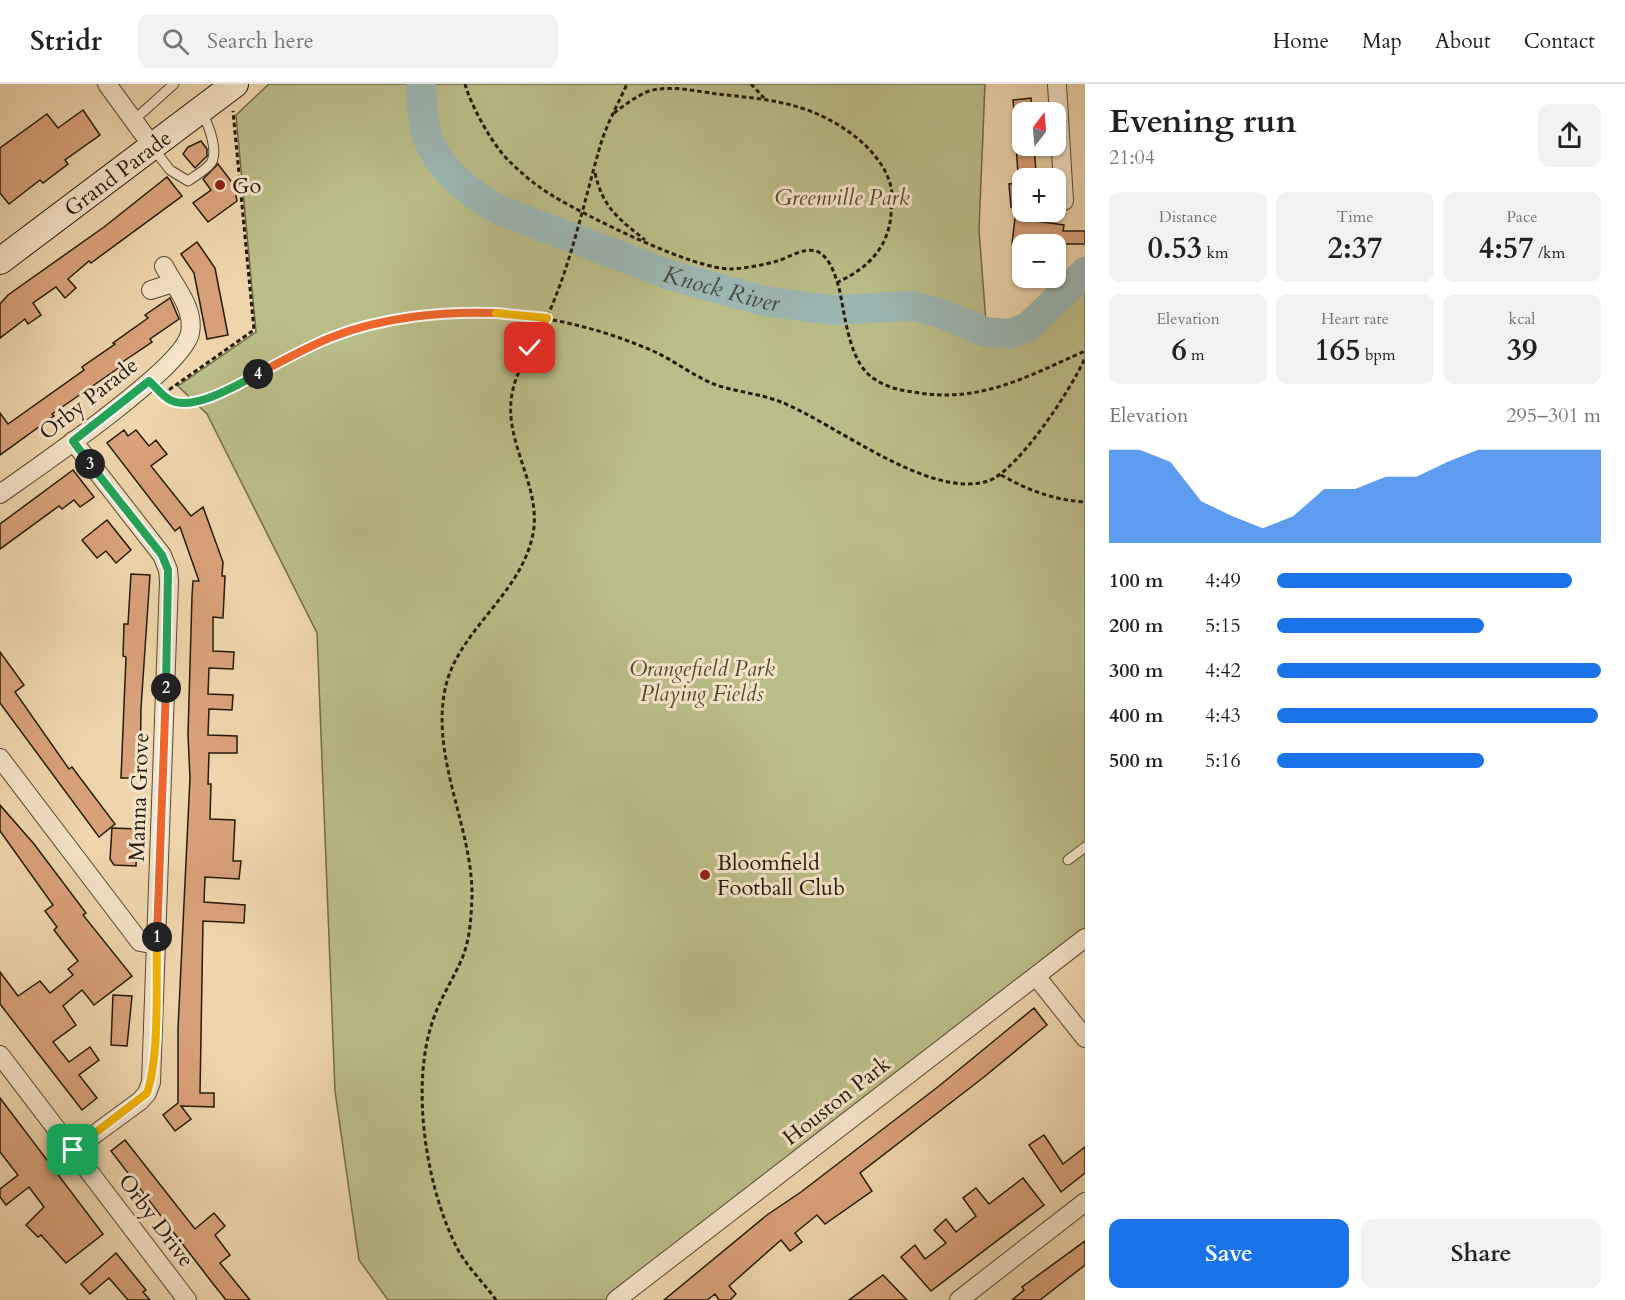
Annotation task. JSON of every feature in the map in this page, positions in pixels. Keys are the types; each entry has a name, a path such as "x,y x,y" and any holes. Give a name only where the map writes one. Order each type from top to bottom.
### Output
{"street":[{"path":"107,84 153,147"},
{"name":"Grand Parade","path":"0,261 235,84"},
{"path":"1057,84 1062,168"},
{"path":"151,290 173,283 164,266"},
{"name":"Orby Parade","path":"0,494 73,441 149,381 174,358 188,341 191,326 186,303 173,283"},
{"name":"Manna Grove","path":"73,441 162,555 168,570 154,1047 151,1082 147,1093 73,1150"},
{"path":"0,758 140,942 157,945"},
{"name":"Houston Park","path":"616,1300 1085,938"},
{"path":"1036,976 1085,1038"},
{"name":"Orby Drive","path":"0,1055 188,1300"},
{"path":"959,1300 1085,1202"}],"lane":[{"path":"134,120 174,84"},
{"path":"153,147 170,170 188,181 211,163 213,156 209,129 201,110"},
{"path":"1068,860 1085,847"}],"path":[{"path":"465,84 468,95 496,144 510,162 552,195 651,244 708,265 732,269 776,262 806,250 815,251 830,263 853,345 863,367 880,382 901,390 940,397 1010,385 1085,351"},
{"path":"496,1300 459,1252 446,1224 426,1136 422,1080 433,1019 463,958 470,929 472,895 469,860 446,750 446,686 456,660 510,585 524,560 533,532 532,500 512,427 512,393 519,370 547,318 581,220 595,171 598,151 627,84"},
{"path":"751,84 765,99"},
{"path":"613,114 630,101 649,91 672,89 765,99 799,107 831,121 858,140 881,165 891,188 889,228 883,247 873,259 837,283"},
{"path":"163,395 254,330 234,111"},
{"path":"595,171 605,203 617,217 651,244"},
{"path":"149,381 163,395 177,403 210,397 334,336 377,325 428,315 472,312 547,318 605,333 654,352 712,383 780,402 914,472 942,482 970,484 1001,475 1014,463 1076,379 1085,358"},
{"path":"1001,475 1026,489 1061,501 1085,502"}],"green space":[{"name":"Orangefield Park Playing Fields","path":"269,84 985,84 979,230 986,322 1006,328 1030,315 1056,288 1066,288 1066,278 1085,258 1085,930 606,1300 388,1300 359,1260 335,1091 317,633 207,414 178,386 256,332 236,115"}],"building":[{"path":"1031,98 1031,102 1013,102 1013,100"},
{"path":"83,110 100,135 65,160 68,164 43,183 40,180 9,204 0,193 0,148 47,114 58,128"},
{"path":"201,141 207,149 207,156 195,168 183,154 188,147"},
{"path":"1017,156 1035,156 1036,168 1018,168"},
{"name":"Go","path":"218,164 234,185 237,201 208,222 193,203 211,190 203,179"},
{"path":"167,177 182,196 91,263 89,261 68,279 76,288 65,298 56,287 33,303 41,315 28,324 25,319 0,338 0,304 8,295 104,227"},
{"path":"1009,184 1012,184 1012,207 1011,207"},
{"path":"1015,222 1043,222 1064,225 1063,231 1085,231 1085,244 1066,244 1066,234 1013,234"},
{"path":"197,242 215,268 228,335 207,339 194,273 181,254"},
{"path":"170,298 179,319 150,339 152,342 118,365 120,367 52,414 54,416 0,455 0,413 8,424 84,370 82,367 115,344 113,343 148,318 145,315"},
{"path":"124,430 128,436 136,430 149,446 156,440 167,454 151,466 191,516 203,507 223,562 222,576 225,576 223,618 213,617 213,651 234,652 233,669 209,668 208,694 233,695 232,710 209,709 208,735 237,736 237,753 209,753 208,784 211,784 210,819 235,820 233,861 241,861 239,879 205,877 204,902 245,905 244,923 203,921 200,1093 214,1093 214,1107 181,1106 191,1119 175,1131 163,1115 178,1103 178,1029 190,778 188,735 192,596 193,581 199,581 180,527 175,531 107,443"},
{"path":"73,470 94,497 80,507 74,500 62,509 59,506 0,549 0,524"},
{"path":"107,520 131,550 116,563 106,551 97,558 82,540"},
{"path":"131,574 150,575 141,708 140,778 121,778 126,657 123,656 124,624 128,624"},
{"path":"0,652 24,685 15,692 69,769 72,767 115,824 99,837 0,703"},
{"path":"0,805 34,844 86,913 83,915 132,976 94,1005 82,990 63,1006 76,1025 53,1042 69,1062 90,1047 99,1060 79,1075 97,1098 82,1110 0,1004 0,972 18,996 40,981 50,993 73,975 68,969 78,961 54,930 57,927 45,911 53,905 0,831"},
{"path":"112,828 138,829 136,866 114,865 110,859"},
{"path":"113,995 132,996 127,1046 111,1045"},
{"path":"1034,1008 1047,1025 860,1173 872,1191 825,1224 817,1215 795,1233 802,1242 790,1251 781,1240 729,1286 736,1294 730,1300 719,1300 715,1294 707,1300 664,1300 767,1215 801,1192 939,1086"},
{"path":"0,1098 103,1234 66,1263 41,1235 38,1237 26,1225 44,1207 29,1187 6,1205 0,1197 0,1189 18,1175 0,1152"},
{"path":"1044,1135 1063,1164 1085,1147 1085,1173 1061,1192 1029,1145"},
{"path":"125,1140 195,1229 214,1213 225,1226 215,1235 230,1255 220,1263 250,1300 226,1300 214,1285 111,1151"},
{"path":"1023,1178 1044,1205 931,1291 901,1257 915,1245 925,1259 946,1243 934,1230 946,1219 956,1232 976,1216 963,1198 976,1188 989,1204"},
{"path":"1085,1241 1085,1265 1040,1300 1012,1300 1024,1290 1022,1287"},
{"path":"116,1253 146,1290 143,1292 150,1300 128,1300 109,1278 90,1294 81,1284"},
{"path":"883,1275 907,1300 849,1300"}],"waterway":[{"name":"Knock River","path":"421,84 423,119 428,139 450,173 470,191 504,212 670,275 764,301 832,310 912,306 938,312 985,332 1009,334 1028,327 1085,272"}],"place":[{"name":"Go","path":"220,185"},
{"name":"Bloomfield Football Club","path":"705,875"}],"route":[{"path":"73,1150 140,1101 147,1093 151,1082 169,581 168,570 162,555 73,441 149,381 167,399 177,403 210,397 334,336 377,325 428,315 472,312 547,318 530,348"}],"park label":[{"name":"Greenville Park","path":"842,197"}]}
